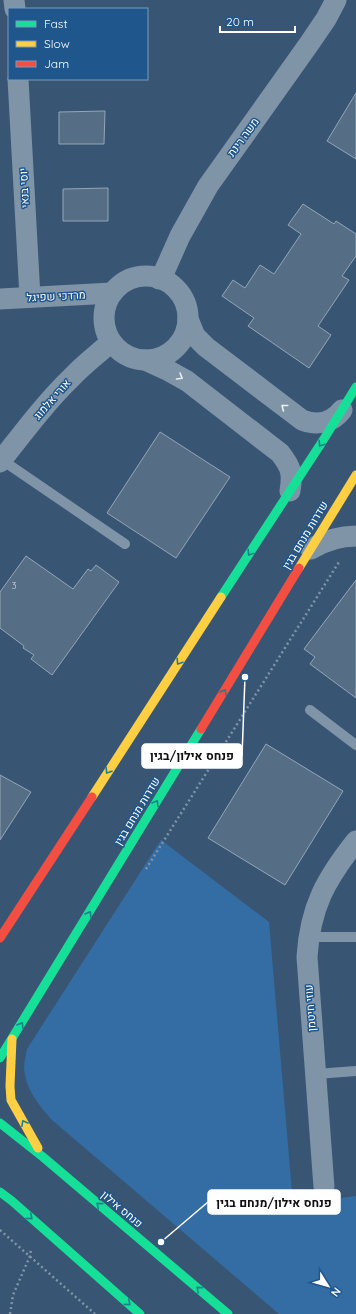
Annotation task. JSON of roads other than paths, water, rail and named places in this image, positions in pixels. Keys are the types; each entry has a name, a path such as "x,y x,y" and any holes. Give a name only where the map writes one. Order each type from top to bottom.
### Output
{"street":[{"name":"משה רינת","path":"159,279 164,272 180,236 208,186 309,44 326,19 336,0"},
{"name":"יוסי בנאי","path":"18,80 30,297"},
{"path":"290,491 292,477 291,471 289,465 280,453 188,381 145,360 126,356 115,347 106,330 104,318 106,305 112,293 122,284 134,278 146,276 159,279 171,285 180,294 186,306 188,319 195,336 206,347 302,420 314,424 326,422 337,417 342,410"},
{"name":"מרדכי שפיגל","path":"0,299 112,293"},
{"path":"145,360 164,356 175,348 186,332 188,319"},
{"name":"אורי אלמוג","path":"1,461 43,408 64,385 86,363 111,342"},
{"path":"0,938 356,387"},
{"name":"שדרות מנחם בגין","path":"0,1058 356,475"},
{"path":"311,549 324,541 341,537 356,536"},
{"name":"עוזי חיטמן","path":"324,1187 307,957 308,937 315,909 322,891 337,865 356,841"},
{"path":"12,1039 10,1086 11,1100 43,1157"},
{"name":"פנחס אילון","path":"0,1123 43,1157 228,1314"},
{"path":"0,1192 140,1314"},
{"path":"0,1198 12,1201"}],"lane":[{"path":"1,461 125,544"},
{"path":"310,710 356,745"},
{"path":"308,937 356,937"},
{"path":"316,1074 356,1071"}],"place":[{"name":"פנחס אילון/בגין","path":"245,677"},
{"name":"פנחס אילון/מנחם בגין","path":"161,1242"}]}
